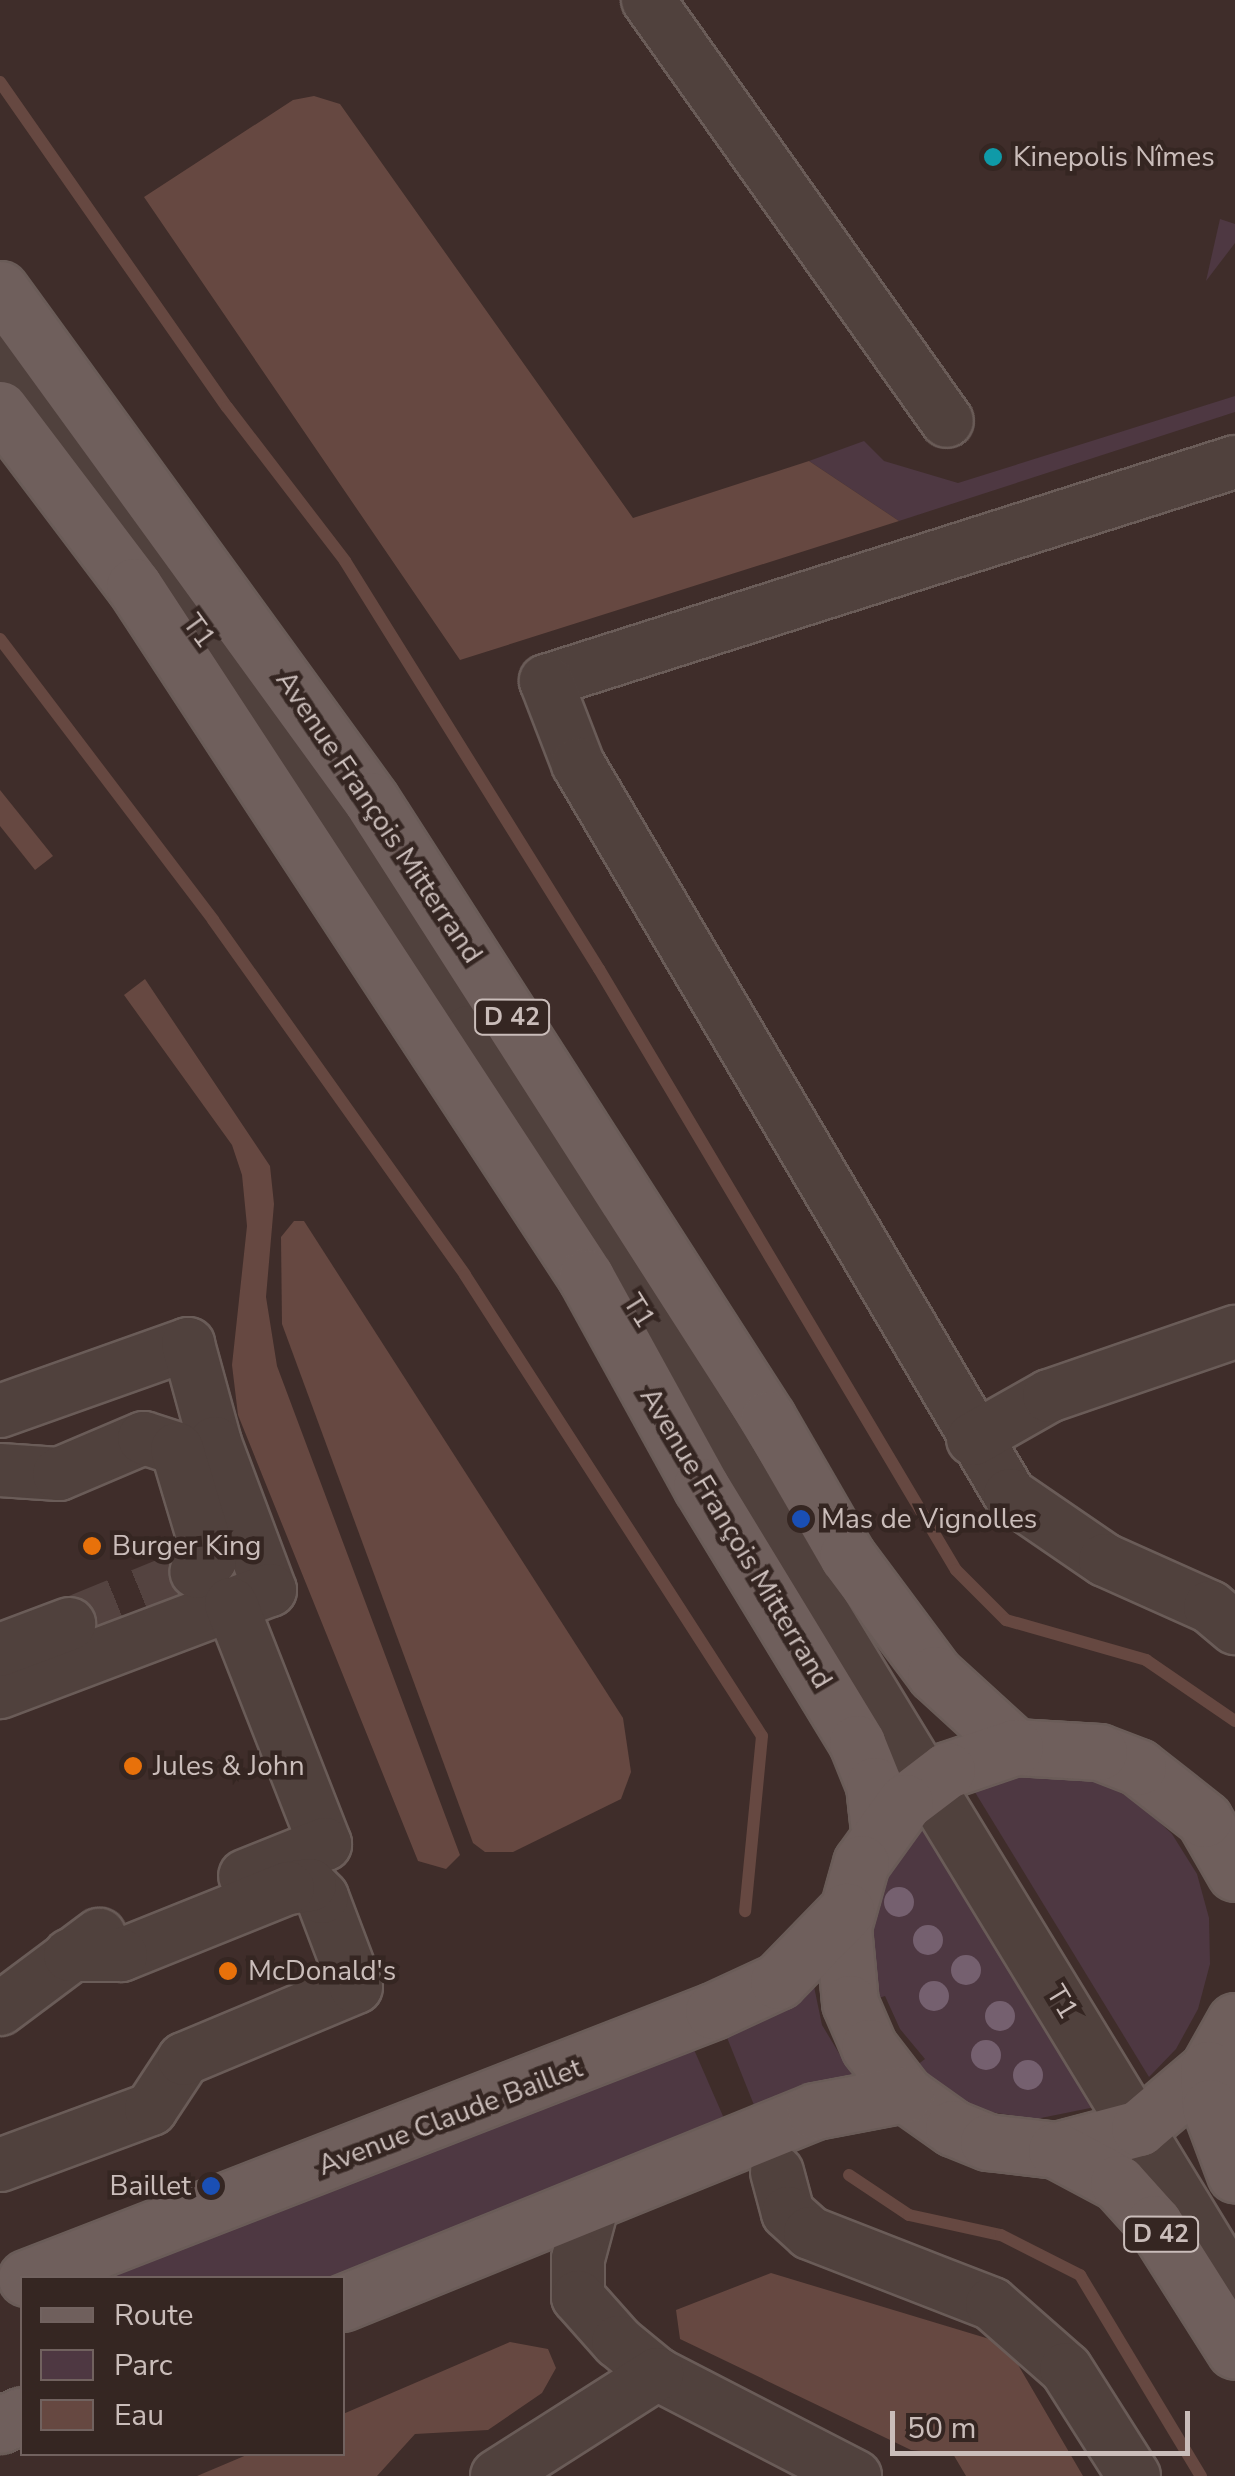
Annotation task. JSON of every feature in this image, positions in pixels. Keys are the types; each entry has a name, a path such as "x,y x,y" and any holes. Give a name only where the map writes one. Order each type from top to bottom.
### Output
{"main road":[{"name":"Avenue François Mitterrand","path":"0,289 371,800 768,1419 847,1556 934,1674 1015,1747"},
{"name":"Avenue François Mitterrand","path":"0,409 146,602 586,1277 701,1486 858,1743 874,1785 879,1831"},
{"path":"1235,1873 1219,1824 1174,1790 1098,1752 1015,1747 938,1776 879,1831 846,1911 844,1968 858,2027 905,2094 954,2128 988,2142 1056,2150 1149,2122 1208,2069 1235,2021"},
{"name":"Avenue Claude Baillet","path":"32,2276 713,2011 778,1981 846,1911"},
{"path":"1208,2069 1210,2107 1235,2174"},
{"path":"345,2302 816,2111 905,2094"},
{"name":"D 42","path":"1056,2150 1118,2182 1154,2223 1235,2351"}],"lane":[{"path":"648,0 947,421"},
{"name":"T1","path":"0,323 277,698 469,989 1149,2122 1235,2289"},
{"name":"T1","path":"0,362 257,712 468,1032 938,1776"},
{"path":"1235,462 546,681 578,764 717,991 973,1439 1010,1495 1105,1560 1210,1607 1235,1628"},
{"path":"973,1439 1049,1396 1235,1332"},
{"path":"0,1411 188,1344 215,1443 270,1590 213,1588 0,1692"},
{"path":"0,1470 58,1474 144,1438 177,1449 210,1560 213,1588 325,1844 82,1946 0,2009"},
{"path":"0,1650 69,1624"},
{"path":"0,2165 151,2109 184,2059 356,1987 322,1898 310,1886 288,1888 121,1956 82,1946"},
{"name":"T1","path":"1149,2122 1235,2242"},
{"path":"777,2172 788,2213 810,2233 992,2304 1066,2369 1134,2476"},
{"path":"592,2202 578,2259 578,2297 657,2374 855,2476"},
{"path":"496,2476 657,2374"}],"green space":[{"path":"1220,219 1235,224 1235,243 1206,281"},
{"path":"1235,396 1235,412 899,521 809,461 864,441 884,461 958,483"},
{"path":"1053,1770 1098,1780 1139,1803 1172,1834 1197,1874 1209,1918 1210,1964 1198,2009 1176,2049 1149,2077 970,1784 1006,1771"},
{"path":"923,1809 1105,2105 1036,2119 983,2111 935,2088 913,2068 925,2059 900,2029 885,1996 869,2001 866,1898"},
{"path":"811,1972 822,2025 857,2083 756,2110 722,2025"},
{"path":"689,2038 726,2123 336,2276 87,2276"}],"water":[{"path":"314,96 340,104 633,518 809,461 899,521 460,660 144,197 293,100"},
{"path":"0,790 53,856 35,870 0,826"},
{"path":"145,979 270,1166 274,1204 266,1297 277,1366 460,1855 446,1869 418,1861 238,1415 232,1365 247,1226 242,1175 232,1145 124,995"},
{"path":"294,1221 304,1221 623,1718 631,1772 621,1799 513,1852 485,1852 473,1843 282,1324 281,1237"},
{"path":"771,2273 1006,2344 1083,2476 966,2476 953,2454 911,2450 680,2339 676,2310"},
{"path":"510,2342 548,2349 556,2368 542,2393 488,2430 415,2434 377,2476 197,2476 244,2456 345,2456 345,2413"}],"waterway":[{"path":"0,82 227,407 345,561 599,969 956,1570 1006,1620 1146,1660 1235,1721"},
{"path":"0,639 213,920 465,1275 762,1736 745,1911"},
{"path":"849,2175 909,2215 1001,2235 1080,2275 1201,2476"}],"tunnel":[{"path":"69,1624 196,1572"}],"place":[{"name":"Kinepolis Nîmes","path":"993,157"},
{"name":"Mas de Vignolles","path":"801,1519"},
{"name":"Burger King","path":"92,1546"},
{"name":"Jules & John","path":"133,1766"},
{"name":"McDonald's","path":"228,1971"},
{"name":"Baillet","path":"211,2186"}]}
